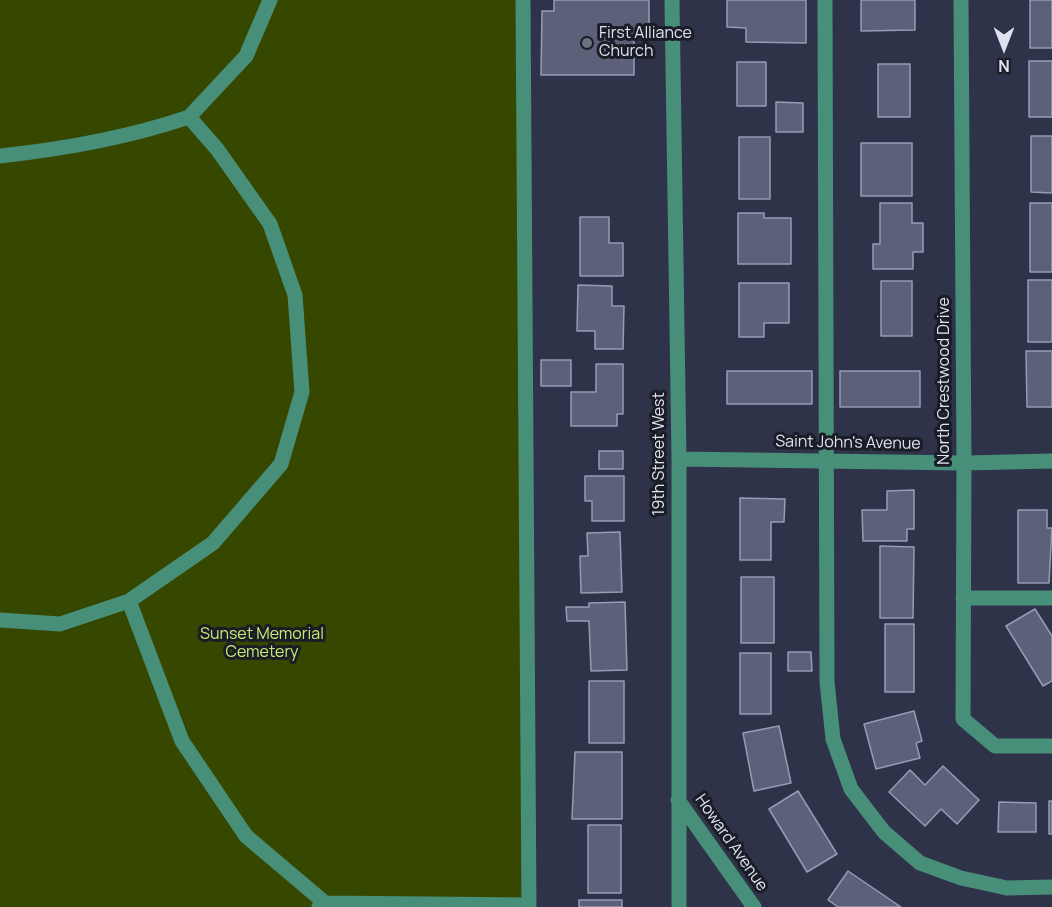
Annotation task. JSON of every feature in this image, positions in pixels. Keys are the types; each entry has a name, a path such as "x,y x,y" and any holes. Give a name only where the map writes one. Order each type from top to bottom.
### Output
{"street":[{"path":"0,156 74,147 141,133 189,117 246,56 270,0"},
{"path":"129,601 182,741 246,836 322,905 529,906 523,0"},
{"name":"19th Street West","path":"672,0 679,459 679,907"},
{"path":"825,0 826,682 833,739 851,789 884,832 920,863 961,878 1007,888 1052,887"},
{"name":"North Crestwood Drive","path":"961,0 963,719 995,746 1052,746"},
{"path":"0,620 60,624 129,601 213,543 281,464 302,392 295,296 270,224 218,149 189,117"},
{"name":"Saint John's Avenue","path":"679,459 964,463 1052,461"},
{"path":"963,598 1052,598"},
{"name":"Howard Avenue","path":"678,800 754,907"}],"green space":[{"name":"Sunset Memorial Cemetery","path":"0,0 519,0 525,907 0,907"}],"building":[{"path":"554,0 649,0 649,31 634,31 634,75 541,75 542,11 554,11"},
{"path":"727,0 806,0 806,43 746,42 746,28 727,27"},
{"path":"861,0 915,0 915,30 861,31"},
{"path":"1030,0 1052,0 1052,48 1030,48"},
{"path":"1029,61 1052,61 1052,117 1029,117"},
{"path":"737,62 766,62 766,106 737,106"},
{"path":"878,64 910,64 910,117 878,117"},
{"path":"776,102 803,103 803,132 776,132"},
{"path":"1031,136 1052,136 1052,193 1031,192"},
{"path":"739,137 770,137 770,199 739,199"},
{"path":"861,143 912,143 912,196 861,196"},
{"path":"880,203 912,203 912,223 923,223 923,252 913,252 913,269 873,269 873,244 880,244"},
{"path":"1030,203 1052,203 1052,272 1030,272"},
{"path":"738,213 764,213 764,218 791,218 791,264 738,264"},
{"path":"580,217 609,217 609,243 623,243 623,276 580,276"},
{"path":"1028,280 1052,280 1052,342 1028,342"},
{"path":"881,281 912,281 912,336 881,336"},
{"path":"739,283 789,283 789,323 764,323 764,337 739,337"},
{"path":"578,285 612,286 612,306 624,306 623,349 595,349 595,331 577,331"},
{"path":"1026,351 1052,351 1052,407 1027,407"},
{"path":"541,360 571,360 571,386 541,386"},
{"path":"596,364 623,364 623,414 617,414 617,426 571,426 571,392 596,392"},
{"path":"727,371 812,371 812,404 727,404"},
{"path":"840,371 920,371 920,407 840,407"},
{"path":"599,451 623,451 623,469 599,469"},
{"path":"585,476 624,476 624,521 592,521 592,501 585,501"},
{"path":"914,490 914,529 907,529 907,541 863,541 862,510 887,510 887,491"},
{"path":"740,498 785,499 784,522 771,522 771,560 740,560"},
{"path":"1018,510 1047,510 1047,528 1052,528 1049,583 1018,583"},
{"path":"620,532 622,592 581,593 580,556 588,556 587,533"},
{"path":"880,546 914,547 913,618 880,618"},
{"path":"741,577 774,577 774,643 741,643"},
{"path":"625,602 627,670 591,671 589,621 567,621 566,607 589,607 589,603"},
{"path":"1035,609 1052,636 1052,681 1043,686 1006,626"},
{"path":"885,624 914,624 914,692 885,692"},
{"path":"788,652 811,652 812,671 788,671"},
{"path":"740,653 771,653 771,714 740,714"},
{"path":"589,681 624,681 624,743 589,743"},
{"path":"914,711 922,741 916,743 920,758 876,769 864,724"},
{"path":"779,726 791,783 754,791 743,733"},
{"path":"575,752 622,752 622,819 572,819"},
{"path":"943,766 979,800 957,824 941,809 925,826 889,792 910,770 925,785"},
{"path":"798,791 837,854 807,872 769,809"},
{"path":"1049,801 1052,801 1052,834 1049,834"},
{"path":"999,802 1036,803 1036,832 998,832"},
{"path":"588,825 621,825 621,893 588,893"},
{"path":"848,871 901,907 838,907 828,900"},
{"path":"579,900 622,900 622,907 579,907"}],"place":[{"name":"First Alliance Church","path":"587,43"}]}
